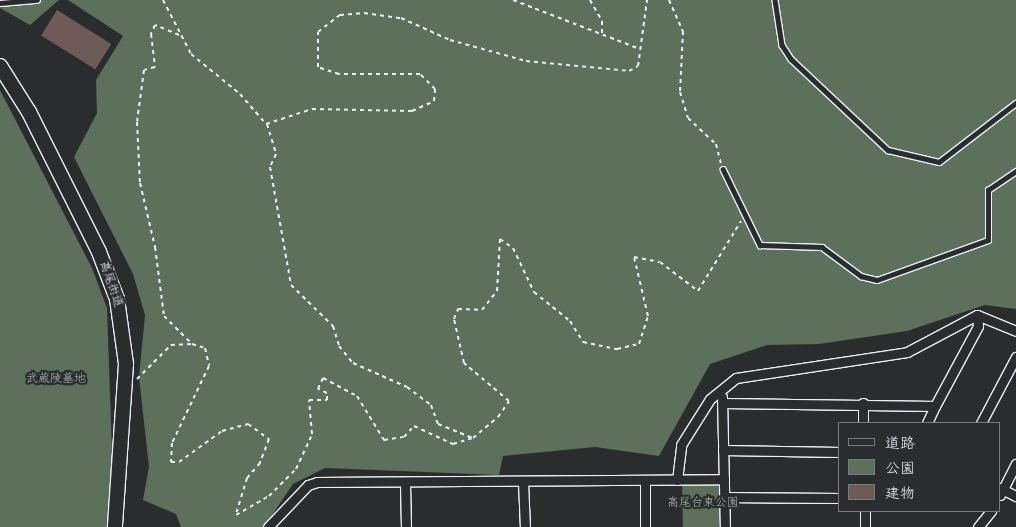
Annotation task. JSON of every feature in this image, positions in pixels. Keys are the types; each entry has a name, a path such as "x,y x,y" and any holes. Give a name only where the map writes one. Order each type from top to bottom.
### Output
{"main road":[{"name":"高尾街道","path":"0,66 30,112 99,252 117,299 126,364 115,527"}],"street":[{"path":"977,315 1016,331"},
{"path":"677,480 681,445 721,388 736,378 907,352 977,315"},
{"path":"927,422 978,326 977,315"},
{"path":"982,422 1016,357"},
{"path":"721,388 723,403 725,527"},
{"path":"723,403 863,403 935,406"},
{"path":"863,403 863,422"},
{"path":"723,450 838,452"},
{"path":"1016,464 1001,491 1016,496"},
{"path":"268,527 308,485 317,482 645,482 724,479"},
{"path":"523,482 525,527"},
{"path":"645,482 646,527"},
{"path":"405,483 406,527"},
{"path":"724,496 838,498"},
{"path":"865,512 865,527"},
{"path":"978,527 990,512"}],"lane":[{"path":"0,3 37,0"},
{"path":"774,0 782,45 791,59 888,150 939,162 1016,103"},
{"path":"722,169 760,245 822,247 861,276 884,279 988,240 988,190 1016,171"}],"path":[{"path":"163,0 179,35 191,54 240,94 266,124 276,154 270,167 291,285 333,326 340,346 353,363 407,388 431,405 438,424 473,438"},
{"path":"513,0 640,49"},
{"path":"590,0 602,21 602,34"},
{"path":"266,124 312,109 412,111 432,105 435,89 420,74 339,74 318,67 318,32 330,20 349,14 401,18 450,40 534,62 629,71 638,66 647,0"},
{"path":"669,0 684,31 680,92 688,118 716,144 722,169"},
{"path":"179,35 155,25 150,34 155,67 144,70 141,80 139,166 164,316 192,344"},
{"path":"134,383 171,345 192,344 205,348 209,366 172,443 171,462 179,462 222,431 248,424 269,439 260,463 247,478 236,515 269,496 296,469 312,434 310,400 327,400 327,393 318,389 323,378 357,396 384,440 404,437 414,426 453,444 473,438 509,401 464,363 454,319 458,309 482,310 497,291 500,239 513,248 534,292 570,321 583,342 617,348 640,344 648,316 634,256 660,262 698,291 740,224 743,208"}],"green space":[{"path":"0,0 59,0 30,25 0,8"},
{"path":"68,0 1016,0 1016,309 985,305 907,331 819,344 767,345 710,364 659,456 595,447 503,456 499,475 325,468 293,484 264,527 181,527 176,514 143,500 149,467 139,377 145,315 133,274 74,157 97,113 96,80 123,36"},
{"name":"武蔵陵墓地","path":"0,90 92,268 107,308 113,480 107,527 0,527"},
{"name":"高尾台東公園","path":"724,479 725,527 683,527 682,480"}],"building":[{"path":"57,10 111,44 95,69 41,35"}]}
